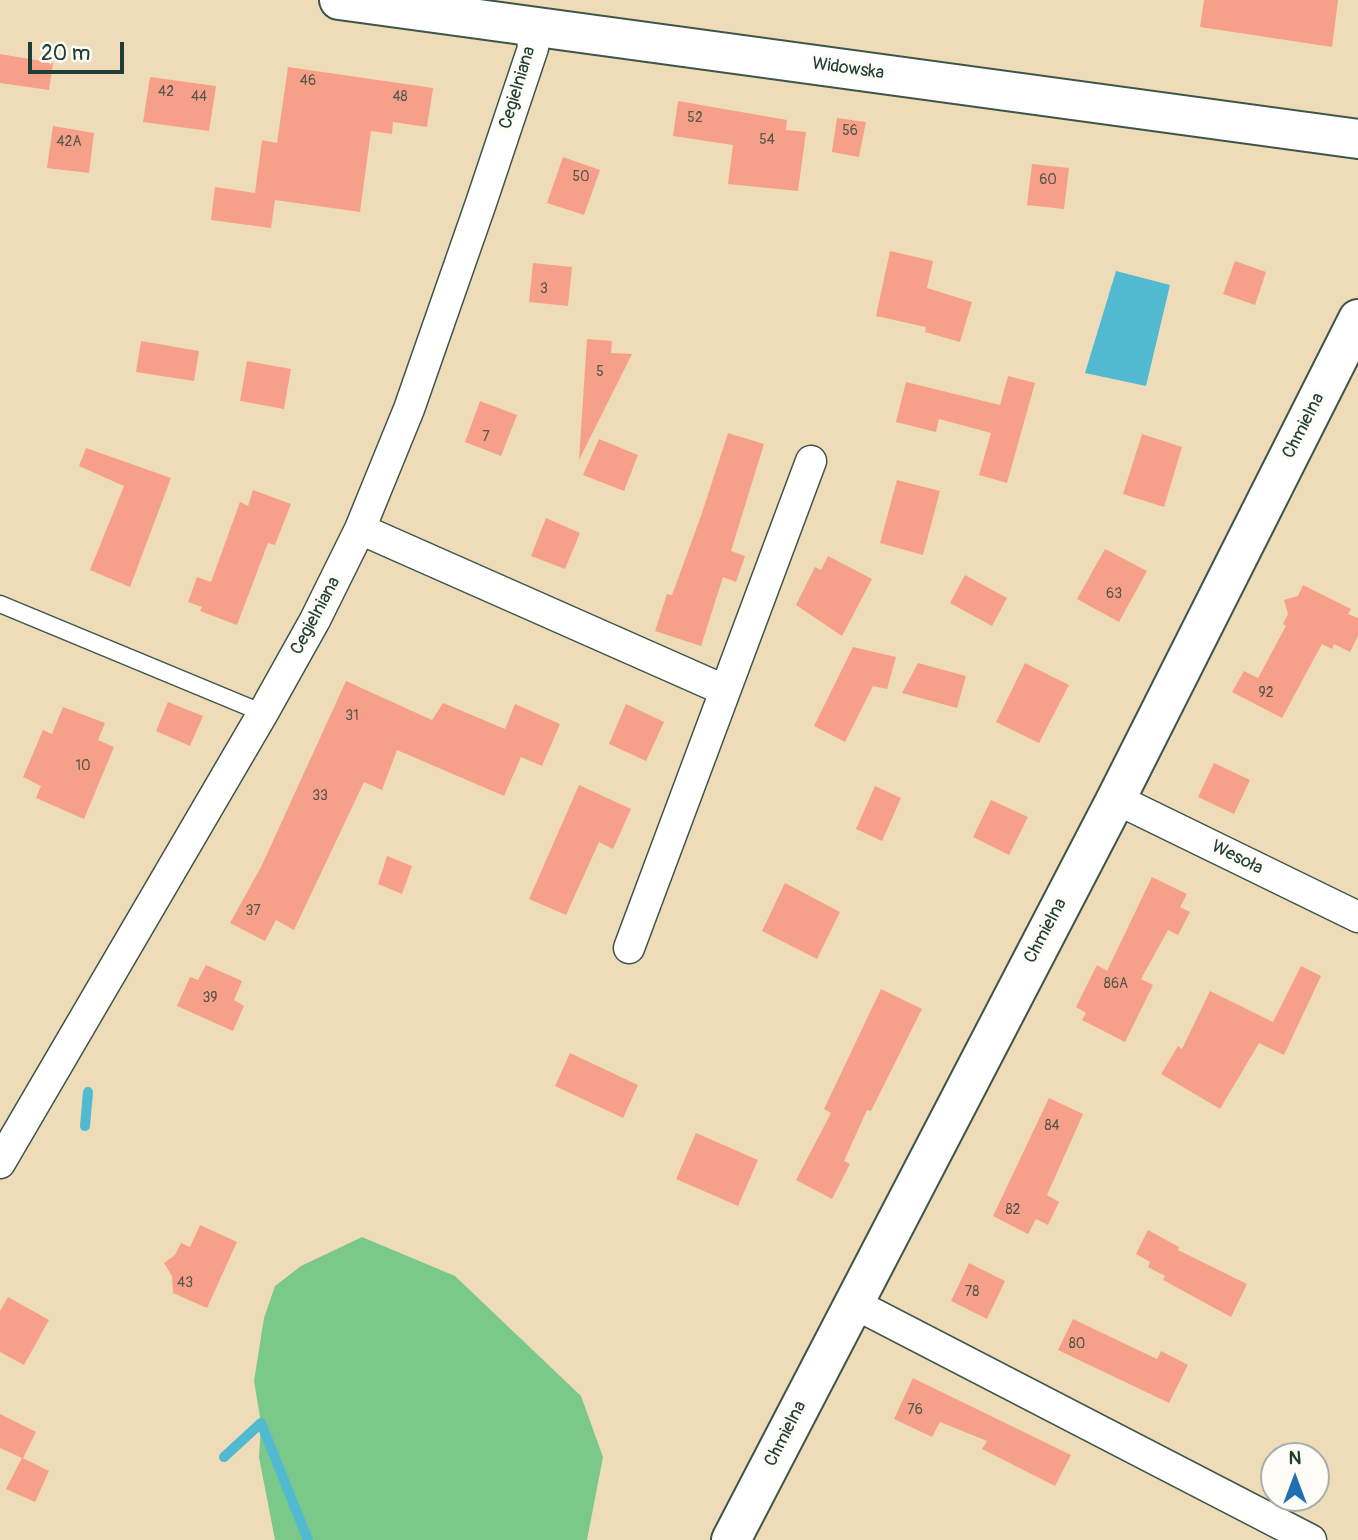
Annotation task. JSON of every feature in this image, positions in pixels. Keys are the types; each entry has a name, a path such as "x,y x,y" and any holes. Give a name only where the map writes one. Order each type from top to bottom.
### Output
{"street":[{"name":"Widowska","path":"339,0 1358,139"},
{"name":"Cegielniana","path":"0,1163 263,713 315,620 360,529 409,409 481,203 533,48 531,26"},
{"name":"Chmielna","path":"731,1540 1116,799 1358,319"},
{"path":"629,948 811,461"},
{"path":"360,529 724,690"},
{"name":"Wesoła","path":"1116,799 1358,918"},
{"path":"853,1303 1102,1429 1311,1540"}],"lane":[{"path":"0,604 263,713"}],"green space":[{"path":"362,1237 455,1276 581,1396 603,1457 587,1540 275,1540 259,1457 261,1423 254,1381 264,1318 275,1286 301,1266"}],"water":[{"path":"1116,271 1170,285 1146,386 1085,373"}],"building":[{"path":"1204,0 1338,0 1332,47 1200,27"},
{"path":"0,54 53,63 49,90 0,83"},
{"path":"288,67 433,88 427,127 393,122 392,134 371,131 360,212 275,200 271,228 211,220 215,187 255,193 262,140 277,143"},
{"path":"150,77 216,86 209,131 143,122"},
{"path":"678,101 787,120 786,130 806,132 798,191 728,184 733,145 673,136"},
{"path":"837,118 866,122 859,157 832,152"},
{"path":"53,126 94,133 89,173 47,168"},
{"path":"563,157 600,170 584,215 547,203"},
{"path":"1032,164 1069,168 1064,209 1027,205"},
{"path":"890,251 933,261 927,288 972,302 960,342 925,332 926,327 876,316"},
{"path":"1235,261 1266,272 1255,305 1223,294"},
{"path":"533,263 572,267 568,306 529,302"},
{"path":"587,339 612,341 611,353 632,354 579,460"},
{"path":"141,341 199,351 194,381 136,372"},
{"path":"247,361 291,369 284,409 240,401"},
{"path":"1008,376 1035,383 1007,483 979,475 991,433 939,419 936,432 896,422 906,382 1000,405"},
{"path":"480,401 517,415 501,456 465,442"},
{"path":"728,433 764,444 731,551 745,556 736,582 723,577 701,646 655,631 667,594 672,595"},
{"path":"1142,434 1182,447 1164,507 1123,494"},
{"path":"599,439 638,455 624,491 583,475"},
{"path":"86,448 171,478 130,587 90,570 124,486 79,466"},
{"path":"897,480 940,491 923,555 880,543"},
{"path":"253,490 291,504 275,545 268,543 237,625 200,611 202,607 188,602 197,577 211,582 240,502 248,506"},
{"path":"546,518 580,533 565,569 531,556"},
{"path":"1105,549 1147,571 1119,622 1077,599"},
{"path":"828,556 872,579 842,636 796,605 815,567 821,570"},
{"path":"965,575 1007,598 992,626 950,603"},
{"path":"1303,585 1351,609 1348,614 1358,618 1358,636 1350,652 1334,644 1332,649 1322,644 1282,718 1232,692 1244,671 1258,678 1286,626 1283,624 1288,614 1284,600 1298,596"},
{"path":"853,647 896,657 887,689 873,686 845,742 814,726"},
{"path":"918,663 966,676 957,708 902,693"},
{"path":"1025,663 1069,685 1039,743 996,722"},
{"path":"346,681 432,720 443,703 505,729 515,704 560,724 542,766 521,757 504,796 397,750 382,790 364,782 294,930 276,920 265,941 230,923 262,865"},
{"path":"168,702 203,716 190,746 156,731"},
{"path":"626,704 664,722 646,761 609,744"},
{"path":"63,707 105,723 98,740 114,747 84,819 36,798 41,786 23,777 43,730 52,734"},
{"path":"1214,763 1250,780 1234,814 1198,797"},
{"path":"579,785 631,809 613,849 599,842 566,915 529,899"},
{"path":"875,786 901,798 882,841 856,829"},
{"path":"991,800 1028,817 1009,855 973,837"},
{"path":"387,856 412,866 402,894 378,884"},
{"path":"1152,877 1187,894 1180,907 1190,912 1178,935 1168,930 1141,979 1153,985 1125,1042 1082,1020 1086,1013 1076,1007 1097,965 1107,971"},
{"path":"785,883 840,912 817,959 762,931"},
{"path":"206,965 242,981 234,1000 244,1006 233,1031 177,1006 190,977 198,980"},
{"path":"1301,966 1321,976 1284,1055 1259,1043 1220,1109 1161,1074 1178,1046 1182,1049 1210,991 1273,1022"},
{"path":"881,989 922,1009 871,1111 867,1110 844,1161 850,1164 832,1199 796,1180 831,1113 824,1109"},
{"path":"570,1053 638,1085 623,1118 555,1086"},
{"path":"1049,1098 1083,1114 1047,1195 1059,1202 1048,1225 1036,1219 1028,1234 993,1216"},
{"path":"696,1133 758,1160 738,1206 676,1179"},
{"path":"200,1225 237,1242 207,1308 173,1293 172,1276 164,1263 175,1255 181,1243 190,1247"},
{"path":"1148,1230 1179,1247 1178,1250 1247,1284 1231,1317 1163,1280 1165,1276 1148,1267 1150,1262 1136,1254"},
{"path":"969,1263 1005,1281 987,1319 951,1301"},
{"path":"8,1297 49,1320 24,1365 0,1352 0,1311"},
{"path":"1073,1319 1157,1359 1161,1351 1188,1365 1169,1403 1058,1350"},
{"path":"913,1378 1071,1455 1055,1486 982,1449 987,1441 940,1422 932,1437 894,1419"},
{"path":"0,1414 36,1432 23,1458 49,1471 35,1502 6,1489 22,1458 0,1448"}],"waterway":[{"path":"85,1126 88,1092"},
{"path":"224,1457 261,1423 308,1540"}]}
